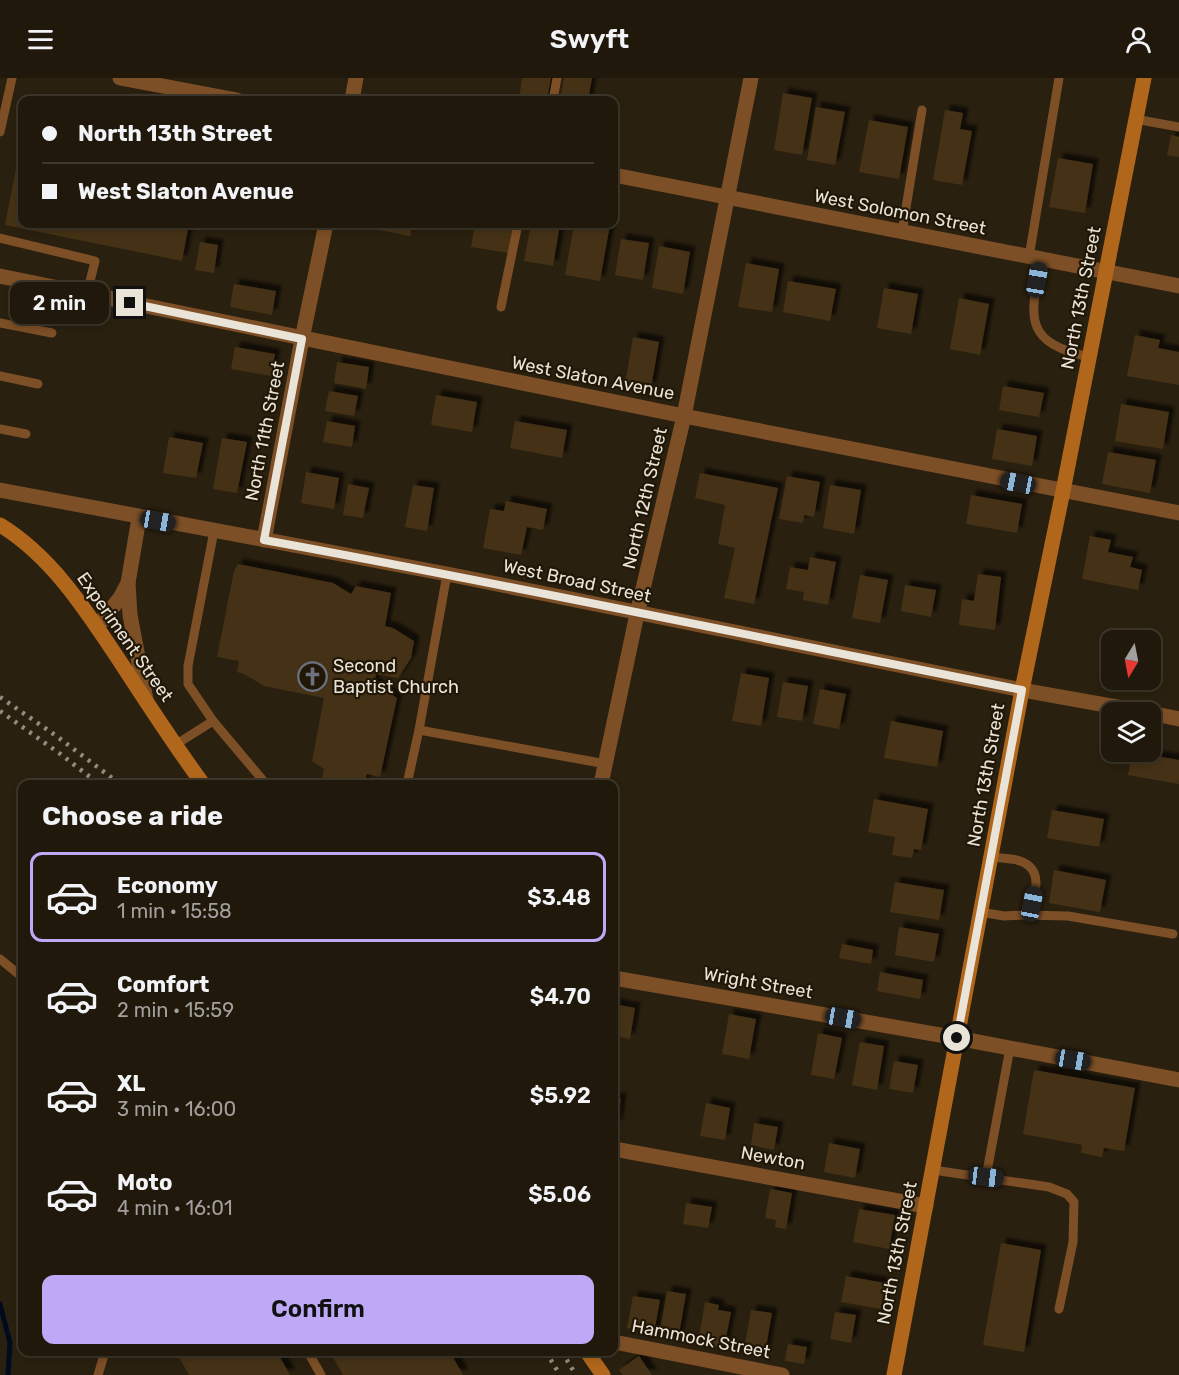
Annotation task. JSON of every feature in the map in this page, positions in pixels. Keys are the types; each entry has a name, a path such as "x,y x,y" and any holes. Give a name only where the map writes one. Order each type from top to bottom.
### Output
{"street":[{"path":"120,78 216,96"},
{"path":"353,96 356,78"},
{"name":"North 12th Street","path":"603,780 637,614 684,417 726,197 752,78"},
{"name":"North 13th Street","path":"894,1375 1022,690 1144,78"},
{"name":"West Solomon Street","path":"618,176 1179,286"},
{"name":"North 11th Street","path":"264,540 325,228"},
{"name":"West Slaton Avenue","path":"0,276 684,417 1179,513"},
{"name":"West Broad Street","path":"0,490 447,574 637,614 1101,704"},
{"path":"140,518 128,583 132,625 146,700"},
{"name":"Experiment Street","path":"0,525 43,559 64,583 97,627 200,780"},
{"path":"97,627 120,598 128,583"},
{"path":"1161,716 1179,719"},
{"name":"Wright Street","path":"618,979 957,1038 1179,1080"},
{"name":"Newton","path":"618,1150 926,1206"},
{"name":"Hammock Street","path":"618,1343 782,1375"},
{"path":"590,1356 603,1375"}],"lane":[{"path":"0,132 12,78"},
{"path":"554,96 557,78"},
{"path":"1059,78 1035,258 1032,315 1035,325 1048,342 1056,348 1089,357"},
{"path":"902,232 922,110"},
{"path":"1136,119 1179,127"},
{"path":"501,306 517,228"},
{"path":"0,238 94,261 87,294"},
{"path":"0,323 52,333"},
{"path":"0,376 38,384"},
{"path":"0,429 26,434"},
{"path":"214,531 192,641 188,684 213,721 263,780"},
{"path":"408,780 447,574"},
{"path":"175,746 213,721"},
{"path":"419,730 606,764"},
{"path":"991,857 1017,860 1028,865 1034,874 1035,890 1032,904 1024,915"},
{"path":"980,912 1004,916 1068,916 1173,934"},
{"path":"0,959 18,974"},
{"path":"986,1177 1010,1048"},
{"path":"933,1170 1049,1187 1067,1194 1074,1202 1073,1242 1059,1309"},
{"path":"98,1375 104,1356"},
{"path":"310,1356 321,1375"}],"building":[{"path":"522,78 551,78 548,96 520,96"},
{"path":"564,78 592,78 589,96 561,96"},
{"path":"783,93 812,98 802,155 774,150"},
{"path":"816,107 845,112 835,165 807,160"},
{"path":"945,110 963,113 960,129 972,131 962,185 933,180"},
{"path":"869,120 908,127 899,179 859,172"},
{"path":"1171,135 1179,137 1179,157 1167,155"},
{"path":"18,158 18,228 5,225"},
{"path":"1058,158 1093,164 1085,213 1049,207"},
{"path":"20,228 188,228 182,261"},
{"path":"379,228 411,228 410,236 379,230"},
{"path":"474,228 512,228 508,253 471,247"},
{"path":"530,228 559,228 553,266 524,261"},
{"path":"573,228 609,230 600,281 565,275"},
{"path":"621,239 649,243 643,280 615,275"},
{"path":"200,242 218,245 214,273 195,270"},
{"path":"659,246 690,252 683,294 652,288"},
{"path":"746,263 779,269 772,312 738,307"},
{"path":"788,281 836,289 830,321 783,312"},
{"path":"234,284 276,291 272,315 230,307"},
{"path":"884,288 918,294 911,334 877,328"},
{"path":"959,298 989,304 980,355 950,349"},
{"path":"1135,335 1160,340 1158,348 1179,352 1179,385 1127,376"},
{"path":"633,337 659,342 651,388 625,384"},
{"path":"235,347 275,354 271,376 231,369"},
{"path":"337,362 369,367 366,389 334,383"},
{"path":"1003,386 1044,393 1039,417 999,410"},
{"path":"329,391 358,396 354,416 325,411"},
{"path":"436,395 477,402 472,432 431,425"},
{"path":"1121,404 1169,412 1163,449 1115,441"},
{"path":"327,421 355,426 352,447 323,442"},
{"path":"515,421 567,430 562,458 510,448"},
{"path":"997,429 1037,436 1032,466 992,459"},
{"path":"169,437 203,443 196,478 163,473"},
{"path":"222,438 247,442 237,493 213,489"},
{"path":"1108,452 1156,460 1150,493 1102,484"},
{"path":"306,472 339,478 334,509 301,503"},
{"path":"700,473 778,488 754,604 724,598 735,548 718,544 725,505 695,498"},
{"path":"787,476 820,482 814,517 804,515 803,523 779,519"},
{"path":"348,484 369,488 363,518 343,515"},
{"path":"413,485 434,488 427,531 405,527"},
{"path":"830,485 861,490 854,534 823,528"},
{"path":"971,495 1022,504 1017,533 966,524"},
{"path":"506,501 547,509 543,530 527,527 521,555 483,548 490,509 504,511"},
{"path":"1090,536 1111,540 1108,552 1133,557 1130,567 1142,570 1138,590 1082,579"},
{"path":"810,557 836,562 828,605 803,600 804,592 786,589 790,567 808,570"},
{"name":"Second Baptist Church","path":"238,564 333,583 351,594 356,586 391,593 385,626 393,628 414,641 411,658 398,678 376,674 374,683 397,698 380,777 367,774 365,780 322,780 324,769 312,761 324,698 264,686 237,672 239,661 217,657 234,571"},
{"path":"978,574 1001,577 995,630 959,625 962,599 974,601"},
{"path":"860,575 888,580 880,623 852,618"},
{"path":"905,585 936,590 931,617 901,611"},
{"path":"741,673 769,678 761,726 732,721"},
{"path":"783,682 808,686 802,721 777,717"},
{"path":"820,689 846,694 839,729 813,724"},
{"path":"891,721 943,731 937,767 884,758"},
{"path":"1161,757 1179,760 1179,784 1128,775 1131,762 1161,762"},
{"path":"874,799 928,809 921,850 914,849 912,858 892,855 895,837 868,832"},
{"path":"1052,810 1104,819 1099,847 1047,838"},
{"path":"1054,870 1106,880 1100,912 1049,903"},
{"path":"895,882 944,890 939,920 890,912"},
{"path":"899,927 939,934 934,962 895,955"},
{"path":"842,944 873,950 871,964 839,958"},
{"path":"880,972 923,980 920,999 877,991"},
{"path":"618,1005 635,1008 630,1039 618,1037"},
{"path":"729,1014 756,1019 749,1059 722,1054"},
{"path":"818,1033 842,1038 834,1079 811,1075"},
{"path":"860,1042 884,1046 877,1090 852,1085"},
{"path":"894,1061 918,1065 913,1093 889,1089"},
{"path":"1034,1070 1135,1088 1124,1151 1104,1148 1102,1157 1081,1153 1082,1145 1023,1134"},
{"path":"618,1099 621,1099 618,1118"},
{"path":"706,1103 730,1108 725,1140 700,1136"},
{"path":"754,1123 778,1127 774,1150 751,1145"},
{"path":"829,1143 860,1149 855,1178 824,1172"},
{"path":"770,1189 792,1193 786,1229 775,1227 776,1220 765,1218"},
{"path":"686,1203 712,1207 708,1228 683,1224"},
{"path":"859,1209 895,1215 889,1249 853,1242"},
{"path":"1001,1243 1041,1250 1024,1352 983,1345"},
{"path":"846,1276 885,1283 881,1309 841,1302"},
{"path":"667,1291 686,1294 678,1340 659,1337"},
{"path":"633,1296 660,1300 654,1333 627,1328"},
{"path":"705,1302 719,1305 718,1310 731,1312 724,1348 698,1343"},
{"path":"751,1310 772,1313 765,1353 744,1350"},
{"path":"835,1312 856,1315 851,1343 830,1339"},
{"path":"788,1344 807,1347 804,1364 785,1361"},
{"path":"178,1356 279,1356 290,1375 189,1375"},
{"path":"332,1356 452,1356 463,1375 343,1375"},
{"path":"639,1356 652,1375 623,1375 619,1370"}],"waterway":[{"path":"0,1304 10,1343 8,1375"}],"railway":[{"path":"0,697 115,780"},
{"path":"0,711 94,780"},
{"path":"548,1356 560,1375"},
{"path":"564,1356 576,1375"}],"place":[{"name":"Second Baptist Church","path":"312,676"}],"route":[{"path":"130,303 302,339 264,540 447,574 1022,690 957,1038"}]}
